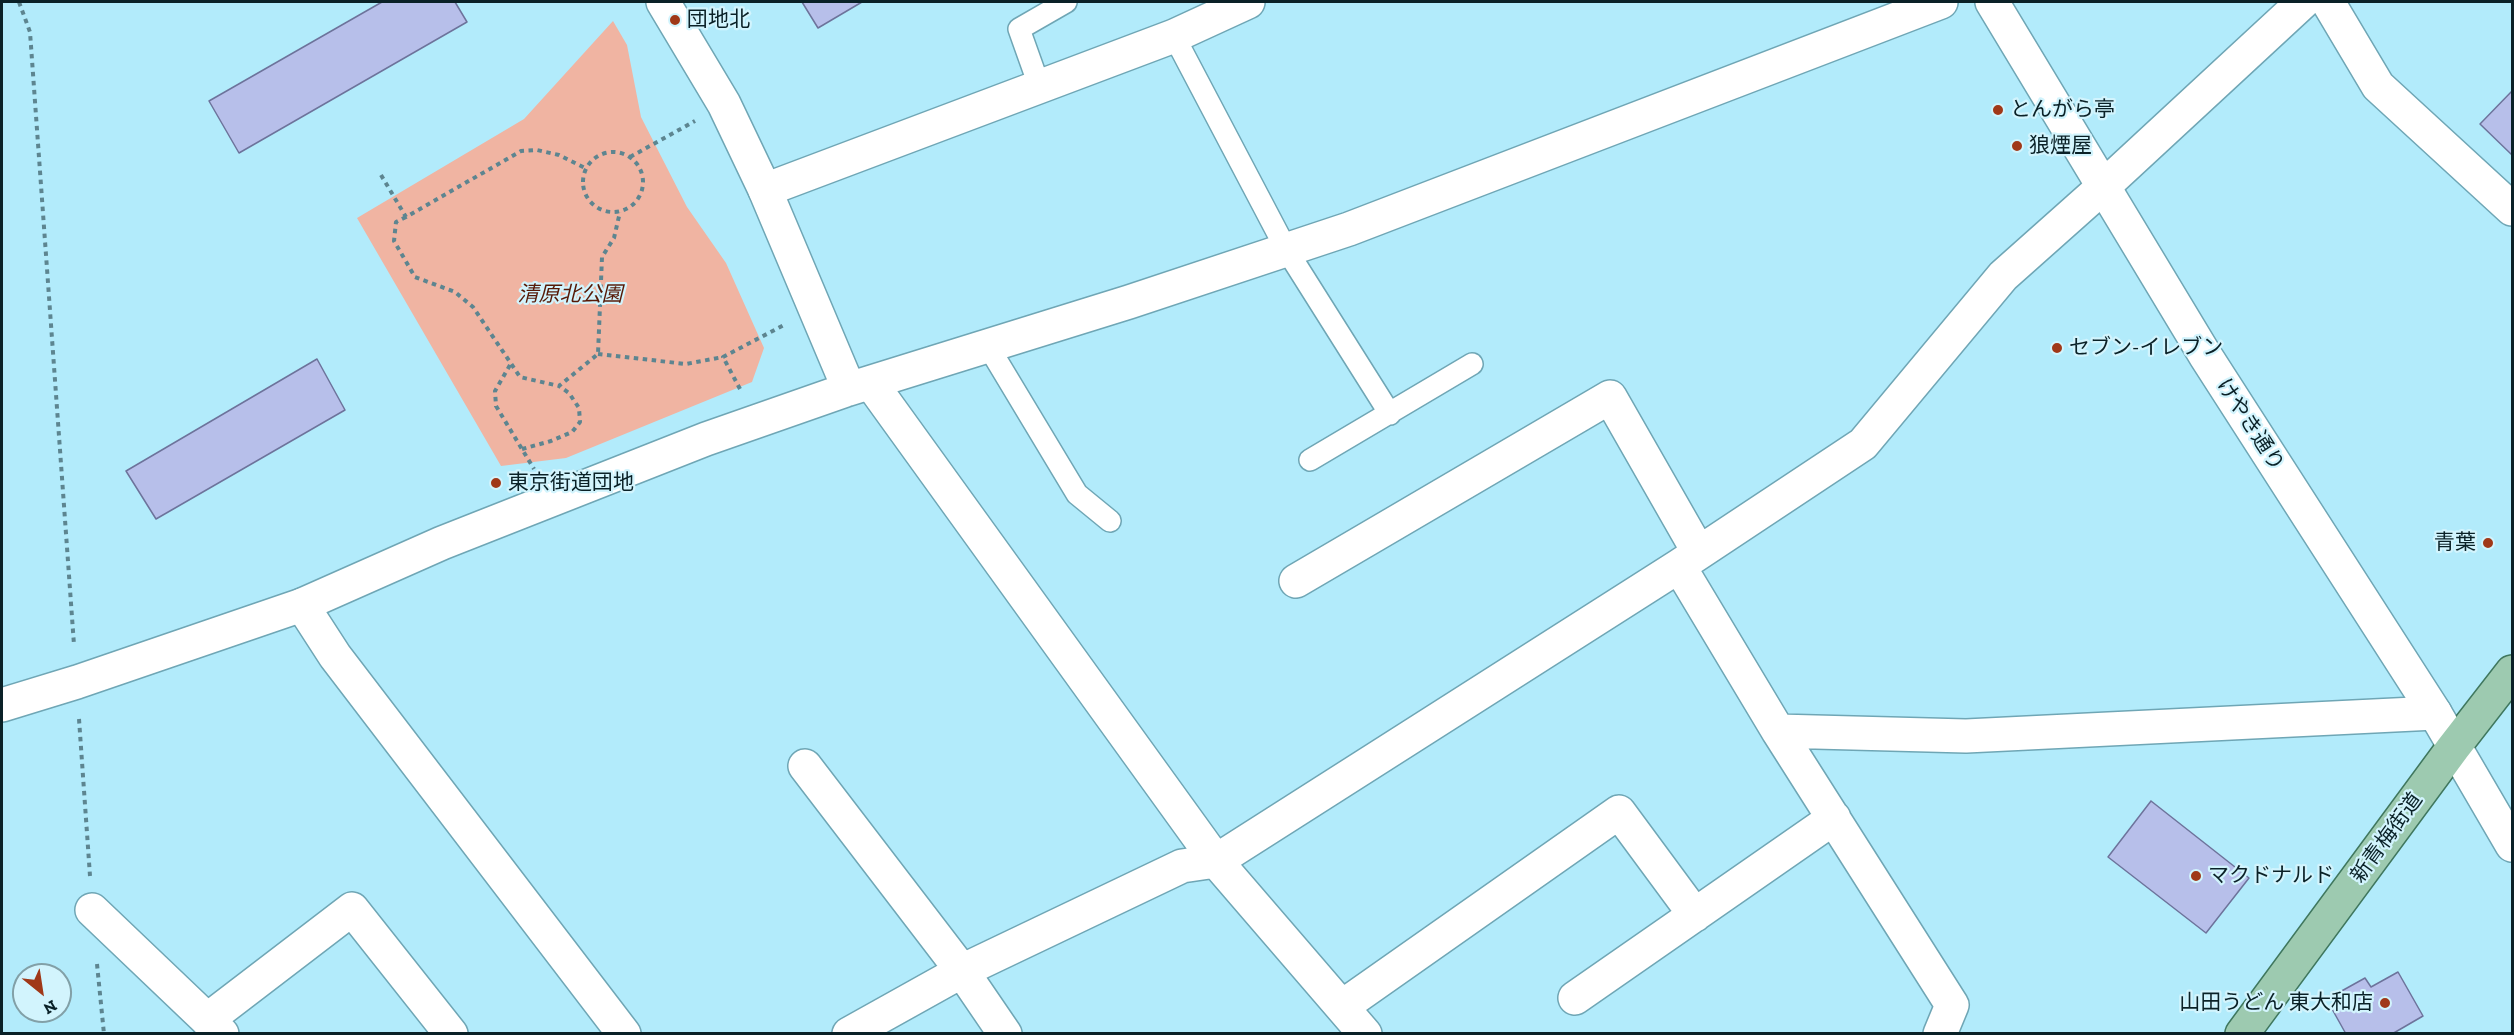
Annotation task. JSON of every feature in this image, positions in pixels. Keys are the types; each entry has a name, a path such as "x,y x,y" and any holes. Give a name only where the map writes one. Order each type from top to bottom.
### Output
{"main road":[{"name":"新青梅街道","path":"2242,1034 2512,672"}],"street":[{"path":"663,2 724,104 765,190 815,309 860,386 1216,861 1365,1034"},
{"path":"765,190 1174,36 1248,2"},
{"path":"2,705 77,682 302,605 442,543 706,439 860,386 1130,302 1349,229 1941,2"},
{"name":"けやき通り","path":"1992,2 2205,355 2435,713 2512,845"},
{"path":"849,1034 962,971 1182,866 1216,861 1688,559 1863,444 2003,276 2303,2"},
{"path":"2328,2 2378,86 2512,209"},
{"path":"1296,581 1610,397 1688,559 1778,731 1952,1005 1940,1034"},
{"path":"302,605 335,656 624,1034"},
{"path":"1778,731 1966,736 2435,713"},
{"path":"805,766 962,971 1005,1034"},
{"path":"1343,1006 1619,812 1695,915"},
{"path":"1575,998 1834,818"},
{"path":"92,910 215,1027 352,909 451,1034"}],"lane":[{"path":"1040,87 1019,29 1066,2"},
{"path":"1174,36 1286,249 1390,414"},
{"path":"988,346 1077,494 1110,521"},
{"path":"1310,460 1472,364"}],"path":[{"path":"19,2 30,32 92,910 104,1034"},
{"path":"630,157 724,104"},
{"path":"522,449 572,432 580,422 579,408 569,393 560,386 520,377 473,307 455,292 415,277 394,241 396,222 521,151 537,150 559,155 585,168"},
{"path":"610,152 630,157 642,173 643,183 637,201 620,212 610,213 601,210 586,197 582,177 585,168 601,154 610,152"},
{"path":"381,175 406,217"},
{"path":"598,354 602,257 614,238 620,212"},
{"path":"560,386 598,354 686,364 723,357 815,309"},
{"path":"723,357 758,422"},
{"path":"511,364 495,391 496,406 553,500"}],"green space":[{"name":"清原北公園","path":"613,21 627,45 641,117 687,207 726,263 764,348 752,382 566,458 501,466 357,218 524,119"}],"building":[{"path":"382,2 455,2 467,22 239,153 209,101"},
{"path":"802,2 862,2 818,28"},
{"path":"2512,91 2512,155 2480,124"},
{"path":"317,359 345,410 156,519 126,471"},
{"path":"2151,801 2249,878 2206,933 2108,857"},
{"path":"2398,972 2423,1016 2392,1034 2346,1034 2332,1009 2344,1003 2338,993 2365,978 2371,987"}],"place":[{"name":"団地北","path":"675,20"},
{"name":"とんがら亭","path":"1998,110"},
{"name":"狼煙屋","path":"2017,146"},
{"name":"セブン-イレブン","path":"2057,348"},
{"name":"東京街道団地","path":"496,483"},
{"name":"青葉","path":"2488,543"},
{"name":"マクドナルド","path":"2196,876"},
{"name":"山田うどん 東大和店","path":"2385,1003"}]}
